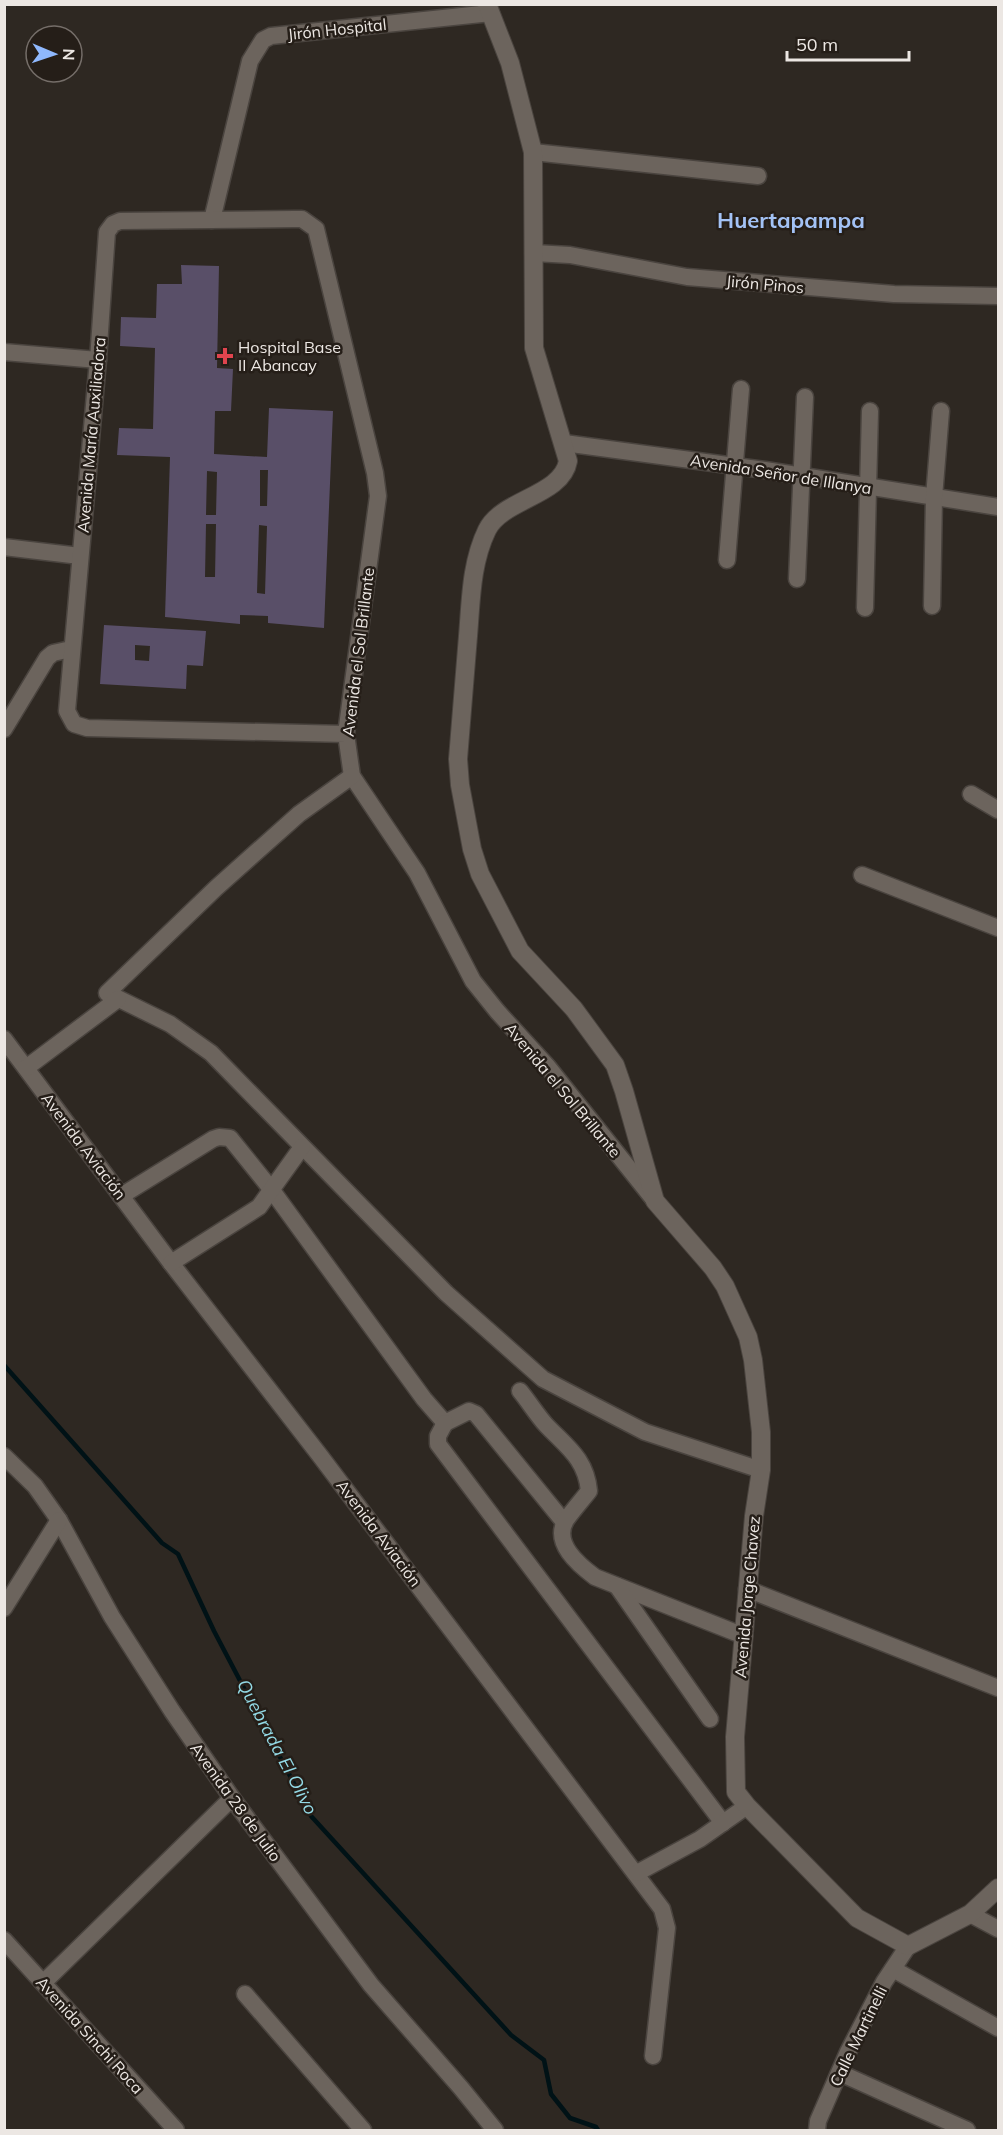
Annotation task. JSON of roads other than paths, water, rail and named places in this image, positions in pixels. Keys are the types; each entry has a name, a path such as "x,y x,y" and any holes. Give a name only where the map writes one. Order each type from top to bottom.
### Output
{"street":[{"path":"489,9 510,63 533,152 534,348 568,461 567,470 548,487 496,517 488,528 474,562 458,759 460,785 472,849 480,874 520,951 574,1009 615,1065 655,1201"},
{"name":"Jirón Hospital","path":"212,220 250,61 263,40 271,36 489,9"},
{"path":"533,152 758,176"},
{"name":"Avenida el Sol Brillante","path":"212,220 302,219 316,229 375,473 378,496 346,735 352,776 417,873 473,981 548,1067 655,1201"},
{"name":"Avenida María Auxiliadora","path":"212,220 120,221 113,224 107,232 67,711 74,724 87,728 346,735"},
{"name":"Jirón Pinos","path":"534,253 570,255 687,278 894,294 999,296"},
{"path":"4,352 98,360"},
{"path":"727,560 741,388"},
{"path":"797,579 805,397"},
{"path":"865,608 870,411"},
{"path":"932,606 934,497 941,411"},
{"name":"Avenida Señor de Illanya","path":"564,442 999,507"},
{"path":"4,547 80,556"},
{"path":"4,729 47,658 53,653 71,649"},
{"path":"352,776 299,814 216,888 107,993 170,1024 211,1053 446,1293 543,1379 645,1432 761,1470"},
{"path":"971,794 999,810"},
{"path":"862,875 999,928"},
{"path":"26,1068 118,999"},
{"name":"Avenida Aviación","path":"4,1040 171,1263 321,1456 637,1873 662,1909 667,1928 653,2056"},
{"path":"121,1196 219,1137 230,1138 271,1189 424,1399 445,1423"},
{"path":"171,1263 259,1207 302,1147"},
{"name":"Avenida Jorge Chavez","path":"655,1201 725,1286 748,1337 753,1360 761,1432 761,1470 747,1588 735,1748 736,1792 857,1918 908,1946"},
{"path":"520,1391 545,1424 580,1460 588,1476 590,1491 564,1522 562,1537 568,1551 581,1567 595,1577 744,1636"},
{"path":"564,1522 474,1412 469,1411 445,1423 438,1436 438,1443 723,1823"},
{"name":"Avenida 28 de Julio","path":"4,1456 35,1486 59,1520 112,1617 172,1711 232,1798 371,1985 495,2130"},
{"path":"4,1608 59,1520"},
{"path":"617,1586 710,1719"},
{"path":"747,1588 999,1688"},
{"path":"43,1983 232,1798"},
{"path":"637,1873 700,1839 747,1806"},
{"path":"908,1946 970,1914 999,1888"},
{"path":"970,1914 999,1929"},
{"name":"Avenida Sinchi Roca","path":"4,1940 176,2130"},
{"name":"Calle Martinelli","path":"817,2130 818,2121 848,2052 908,1946"},
{"path":"893,1969 999,2028"},
{"path":"244,1994 363,2130"},
{"path":"840,2073 967,2130"}],"waterway":[{"name":"Quebrada El Olivo","path":"4,1365 162,1543 178,1554 214,1631 311,1816 511,2035 544,2060 551,2094 570,2118 596,2127 598,2130"}],"place":[{"name":"Hospital Base II Abancay","path":"225,356"}],"district":[{"name":"Huertapampa","path":"791,220"}]}
